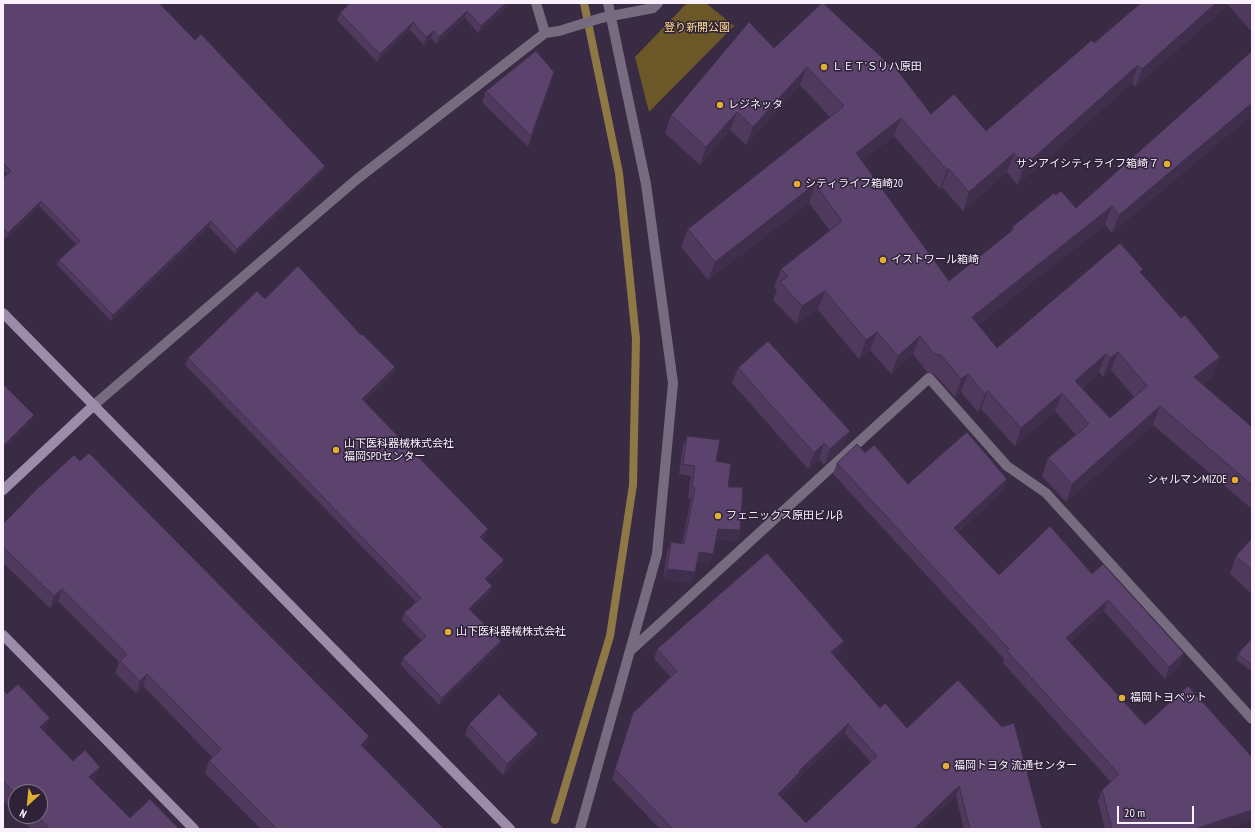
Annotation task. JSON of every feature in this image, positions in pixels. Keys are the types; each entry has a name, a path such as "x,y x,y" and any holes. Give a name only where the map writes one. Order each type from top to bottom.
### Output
{"street":[{"path":"536,3 545,33"},
{"path":"580,829 657,554 674,383 646,184 608,3"},
{"path":"3,490 94,405 357,179 545,33 559,31 601,18 653,8 658,3"},
{"path":"3,313 509,829"},
{"path":"630,651 929,378 1007,466 1046,493 1252,719"},
{"path":"3,635 194,829"}],"green space":[{"name":"登り新開公園","path":"687,3 706,3 734,26 649,112 635,57"}],"building":[{"path":"3,3 159,3 195,40 201,34 325,166 237,249 211,221 113,315 59,260 80,241 41,201 8,233 3,228 3,178 11,171 3,163"},
{"path":"350,3 506,3 481,26 467,11 439,37 434,31 426,37 413,22 380,54 340,13"},
{"path":"823,3 893,68 894,66 931,114 954,94 986,131 1092,40 1094,43 1141,3 1216,3 1142,69 1138,65 1024,166 1014,153 969,192 949,169 947,170 901,118 856,153 949,281 1014,229 1012,227 1054,193 1056,195 1061,191 1076,208 1252,51 1252,103 1119,215 1112,206 972,317 997,348 1120,243 1143,269 1140,272 1181,318 1185,315 1220,357 1194,377 1252,427 1252,485 1160,406 1072,484 1048,458 1089,424 1062,393 1021,428 988,391 985,394 968,374 961,379 941,355 934,354 920,336 898,356 877,332 866,340 825,291 802,306 780,282 788,276 781,269 842,221 815,184 715,262 688,229 844,106 807,67 753,127 737,112 706,147 671,115 749,22 774,48","holes":["1118,352 1147,386 1110,418 1075,381 1106,354 1110,358"]},
{"path":"536,51 554,72 531,136 486,91"},
{"name":"山下医科器械株式会社 福岡SPDセンター","path":"298,266 361,335 362,334 395,367 362,399 488,529 480,537 504,560 485,579 492,586 469,609 501,641 442,698 403,658 426,636 404,613 421,598 188,358 257,291 265,299"},
{"path":"768,341 850,431 830,449 824,443 814,453 738,368"},
{"path":"3,384 34,415 3,446"},
{"path":"967,432 1007,479 954,528 999,575 1050,526 1092,574 1103,564 1184,653 1169,667 1108,600 1066,638 1145,725 1188,686 1252,757 1252,810 1195,829 1112,829 1102,790 1119,774 1007,651 1009,649 837,463 857,444 865,453 874,445 908,484"},
{"name":"フェニックス原田ビルβ","path":"687,436 720,440 716,461 731,464 728,487 743,487 740,530 718,529 713,554 699,552 695,572 667,569 671,542 684,544 695,488 692,487 695,466 683,464"},
{"path":"89,453 369,736 361,745 444,829 277,829 209,761 221,749 147,674 140,681 120,661 127,654 62,589 54,596 3,547 3,524 37,489 74,455 80,461"},
{"path":"1252,538 1252,570 1236,556"},
{"path":"767,553 844,641 831,652 880,708 885,703 907,728 958,680 1002,727 1014,723 1042,829 970,829 959,786 914,829 673,829 615,769 633,713 677,671 657,649","holes":["848,724 877,756 806,823 778,794 800,772 799,771"]},
{"path":"1252,638 1252,665 1238,654"},
{"path":"18,684 50,718 40,727 73,761 85,750 100,767 89,777 130,818 150,799 178,828 50,829 45,824 48,824 48,784 8,784 8,786 3,781 3,690 7,694"},
{"path":"499,694 538,734 507,764 469,724"}],"waterway":[{"path":"555,820 610,636 633,485 636,339 619,173 584,3"}],"place":[{"name":"ＬＥＴ’Ｓリハ原田","path":"824,67"},
{"name":"レジネッタ","path":"720,105"},
{"name":"サンアイシティライフ箱崎７","path":"1167,164"},
{"name":"シティライフ箱崎20","path":"797,184"},
{"name":"イストワール箱崎","path":"883,260"},
{"name":"山下医科器械株式会社 福岡SPDセンター","path":"336,450"},
{"name":"シャルマンMIZOE","path":"1235,480"},
{"name":"フェニックス原田ビルβ","path":"718,516"},
{"name":"山下医科器械株式会社","path":"448,632"},
{"name":"福岡トヨペット","path":"1122,698"},
{"name":"福岡トヨタ 流通センター","path":"946,766"}]}
